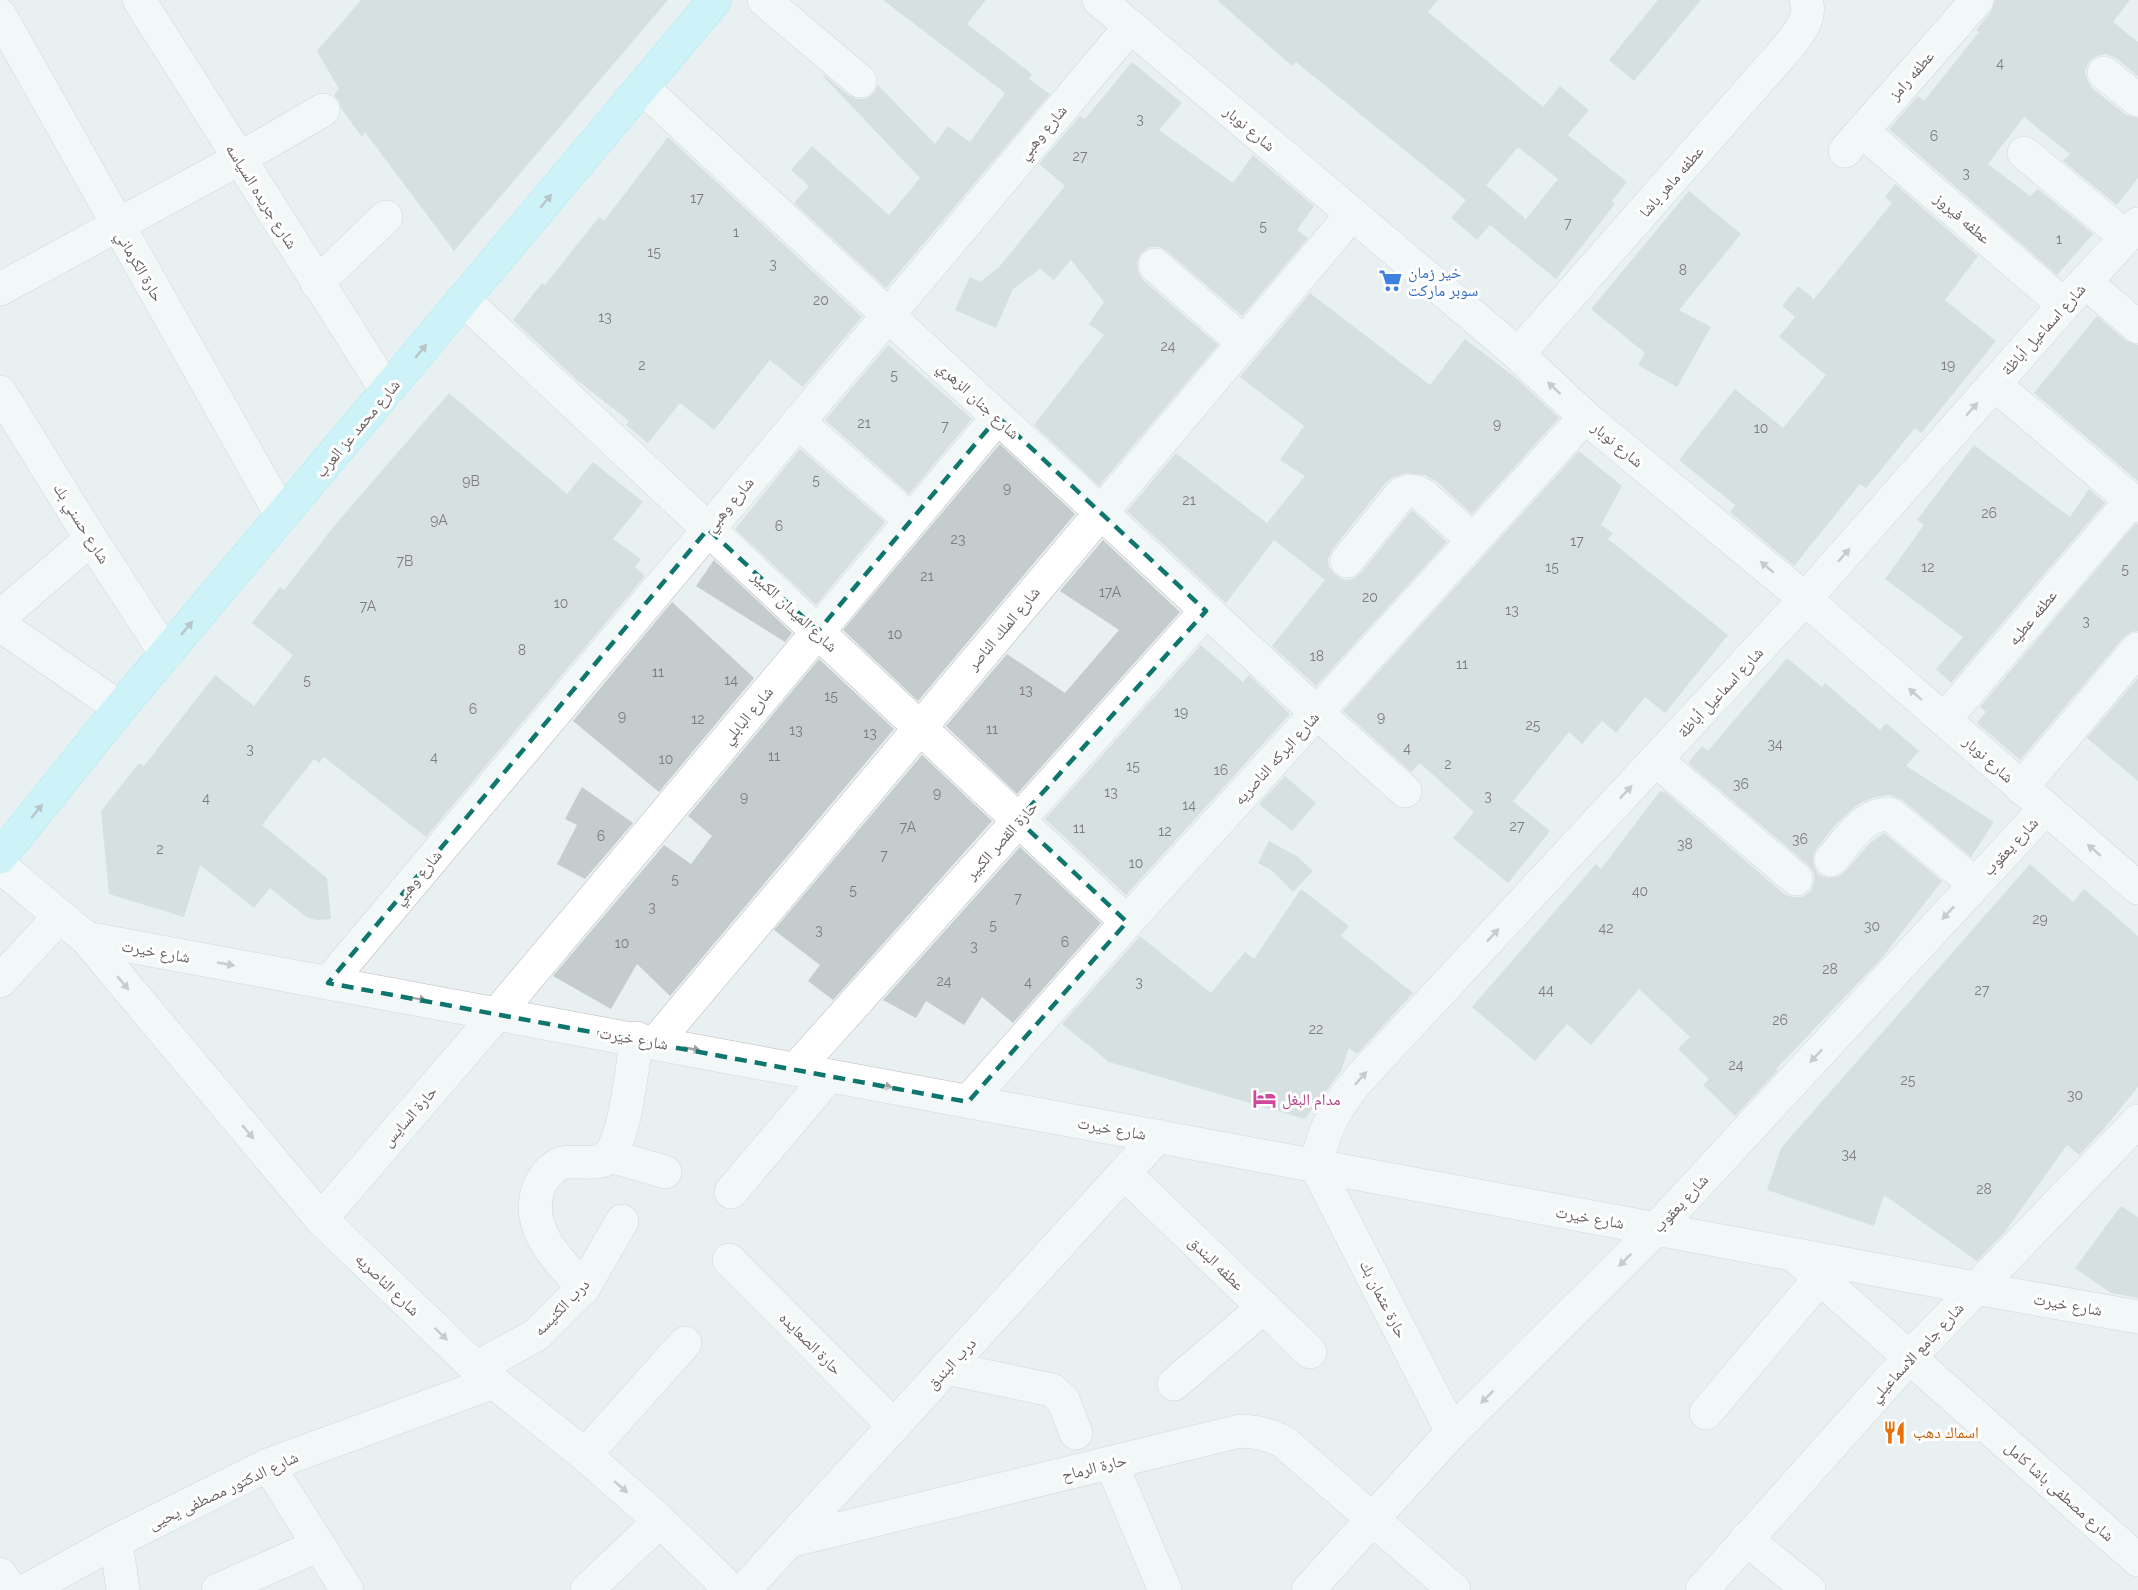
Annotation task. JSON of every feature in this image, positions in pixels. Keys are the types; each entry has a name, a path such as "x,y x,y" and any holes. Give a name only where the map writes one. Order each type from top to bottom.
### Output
{"main road":[{"name":"شارع محمد عز العرب","path":"0,857 120,708 715,0"}],"street":[{"path":"0,9 24,0"},
{"name":"شارع جريده السياسه","path":"138,0 387,391"},
{"path":"764,0 860,81"},
{"name":"شارع نوبار","path":"1099,0 1518,354 1585,417 1805,599 2138,888"},
{"name":"عطفه ماهر باشا","path":"1518,354 1788,47 1803,28 1809,10 1806,0"},
{"name":"عطفه رامز","path":"1854,141 1977,0"},
{"name":"حارة الكرماني","path":"0,15 282,516"},
{"name":"شارع وهبي","path":"328,982 1130,27"},
{"path":"2104,72 2138,100"},
{"name":"شارع جنان الزهري","path":"642,87 1206,611 1405,791"},
{"path":"0,289 239,159 323,110"},
{"name":"عطفه فيروز","path":"1854,141 2064,305"},
{"path":"2024,153 2132,230"},
{"name":"شارع الملك الناصر","path":"646,1040 919,727 1352,214"},
{"path":"317,283 386,217"},
{"name":"شارع اسماعيل أباظة","path":"1316,1166 1321,1141 1330,1118 1343,1097 1805,599 2132,230"},
{"path":"1155,265 1244,343"},
{"path":"2085,282 2138,327"},
{"name":"شارع الميدان الكبير","path":"464,300 1127,922"},
{"path":"1994,384 2129,510"},
{"name":"شارع حسني بك","path":"3,405 166,654"},
{"name":"شارع البابلي","path":"497,1014 998,417"},
{"name":"شارع البركه الناصريه","path":"968,1101 1127,922 1585,417"},
{"path":"798,422 912,520"},
{"path":"1347,561 1401,494 1408,491 1416,491 1423,495 1473,540"},
{"name":"عطفه عطيه","path":"1944,720 2129,510"},
{"path":"0,617 91,539"},
{"name":"حارة القصر الكبير","path":"796,1069 1206,611"},
{"path":"0,625 120,708"},
{"name":"شارع يعقوب","path":"1308,1590 1452,1432 1656,1229 1975,884 2138,649"},
{"path":"1656,760 1796,879"},
{"path":"1830,860 1869,818 1879,813 1890,814 1975,884"},
{"name":"شارع الناصريه","path":"0,866 86,938 321,1219 485,1375 585,1455 660,1521 730,1590"},
{"path":"0,981 59,917"},
{"name":"شارع خيرت","path":"86,938 2138,1317"},
{"name":"حارة السايس","path":"321,1219 497,1014"},
{"path":"604,1159 620,1134 646,1040"},
{"path":"731,1192 830,1076"},
{"name":"شارع جامع الاسماعيلي","path":"1702,1590 1909,1358 2138,1121"},
{"name":"درب البندق","path":"744,1590 1158,1136"},
{"path":"584,1287 555,1255 540,1233 535,1203 537,1190 545,1177 560,1163 604,1159 665,1172"},
{"name":"حارة عثمان بك","path":"1316,1166 1452,1432"},
{"name":"عطفه البندق","path":"1124,1173 1310,1352"},
{"name":"درب الكنيسه","path":"485,1375 536,1335 584,1287 622,1221"},
{"name":"شارع مصطفى باشا كامل","path":"1793,1254 2138,1560"},
{"name":"حارة الصعايده","path":"729,1260 893,1425"},
{"path":"1706,1413 1820,1278"},
{"path":"1174,1384 1264,1307"},
{"path":"585,1455 685,1343"},
{"path":"946,1368 1052,1390 1063,1400 1076,1433"},
{"name":"شارع الدكتور مصطفى يحيى","path":"27,1590 116,1541 268,1465 485,1375"},
{"name":"حارة الرماح","path":"789,1541 1240,1431 1273,1435 1285,1443 1454,1590"},
{"path":"1111,1462 1165,1590"},
{"path":"268,1465 347,1590"},
{"path":"587,1590 660,1521"},
{"path":"1746,1539 1809,1590"},
{"path":"116,1541 123,1590"},
{"path":"218,1590 319,1545"},
{"path":"0,1574 10,1590"}],"highlighted area":[{"path":"998,417 1206,611 1018,820 1127,922 968,1102 328,983 708,529 818,631"}],"building":[{"path":"361,0 668,0 454,251 365,132 362,137 341,108 334,95 339,89 317,51"},
{"path":"883,0 986,0 967,24 1032,74 1029,79 1050,94 886,288 794,203 809,186 791,170 812,146 889,215 920,178 823,76 857,99 867,98 874,93 878,85 935,144 948,126 970,142 1005,93"},
{"path":"1217,0 1438,0 1428,12 1543,107 1560,86 1589,110 1568,135 1627,182 1612,201 1615,204 1556,279 1490,225 1477,240 1451,218 1466,200 1296,62 1292,66","holes":["1518,147 1558,179 1526,219 1486,185"]},
{"path":"1658,0 1701,0 1634,81 1609,60"},
{"path":"1995,0 2130,0 2113,22 2138,42 2138,76 2116,58 2106,54 2090,61 2085,71 2092,88 2126,115 2138,118 2138,178 2117,205 2063,161 2070,154 2024,117 1988,164 2030,196 2038,189 2093,234 2057,275 1889,129 1918,96 1924,101 1979,32 1976,30 1991,12"},
{"path":"1132,62 1182,103 1159,130 1233,183 1253,155 1314,206 1297,230 1308,238 1242,316 1167,251 1159,247 1150,247 1141,253 1137,262 1138,272 1142,279 1218,345 1099,486 1034,425 1104,335 1089,324 1104,302 1071,260 1054,280 1040,269 1013,289 996,328 955,310 970,277 980,282 999,267 1065,186 1039,164 1080,116 1085,119"},
{"path":"668,137 862,317 803,387 770,360 714,430 680,403 648,443 626,425 629,421 578,381 513,320 542,283 545,285 599,217 604,221"},
{"path":"1895,184 1985,262 1978,256 1945,300 1996,341 1921,433 1915,428 1866,488 1860,484 1794,566 1730,512 1735,505 1679,460 1735,389 1783,428 1826,375 1779,337 1795,317 1782,306 1798,286 1814,299 1892,203 1885,197"},
{"path":"1689,191 1741,234 1679,310 1711,327 1677,387 1638,365 1645,353 1591,309"},
{"path":"1310,293 1430,385 1465,339 1516,378 1559,418 1472,514 1436,481 1425,475 1406,473 1386,482 1332,550 1328,559 1329,567 1335,575 1345,580 1353,579 1361,573 1412,510 1447,542 1316,686 1272,646 1325,580 1274,540 1226,603 1127,511 1176,453 1267,523 1305,476 1280,460 1304,426 1240,377"},
{"path":"2097,316 2126,341 2138,345 2138,481 2034,393"},
{"path":"888,345 972,419 909,494 825,420"},
{"path":"449,393 567,494 593,462 643,502 613,539 641,559 635,567 645,576 426,837 324,757 319,763 314,759 262,825 327,878 331,919 317,920 306,917 270,888 254,908 200,865 184,917 109,894 101,811 139,763 144,766 215,675 254,706 293,655 252,623 280,587 284,590 335,525"},
{"path":"1000,444 1075,514 918,701 843,630"},
{"path":"1974,445 2070,517 2089,489 2105,503 1951,683 1936,669 1963,637 1885,579 1924,525 1917,520"},
{"path":"800,449 885,522 816,605 735,529"},
{"path":"1579,451 1622,486 1601,525 1613,533 1608,539 1728,635 1665,713 1645,697 1616,733 1602,721 1582,744 1569,732 1513,801 1550,831 1508,883 1453,838 1474,812 1420,763 1411,772 1343,711"},
{"path":"2135,524 2138,524 2138,631 2131,632 2124,637 2020,760 1977,723 1986,712 1980,707"},
{"path":"1103,540 1180,612 1017,794 946,726 1007,654 1065,693 1119,630 1060,591"},
{"path":"714,560 792,633 785,642 696,586"},
{"path":"672,602 754,678 659,792 573,721"},
{"path":"1201,645 1243,682 1249,675 1290,714 1126,895 1045,819"},
{"path":"1787,658 1822,687 1825,683 1880,730 1886,723 1919,751 1906,766 1994,822 1971,857 1902,800 1890,795 1862,802 1836,824 1813,856 1814,867 1819,875 1828,878 1838,877 1870,843 1884,833 1942,881 1881,959 1776,1069 1778,1070 1735,1116 1703,1085 1709,1079 1678,1049 1690,1037 1639,989 1591,1045 1567,1024 1535,1061 1472,1007 1596,864 1601,869 1660,791 1663,793 1664,791 1784,894 1802,897 1811,891 1814,873 1808,865 1688,763 1702,746 1708,751"},
{"path":"819,659 894,729 670,996 637,964 611,1009 553,976 664,845 691,864 712,836 688,816"},
{"path":"2138,678 2138,781 2087,738"},
{"path":"922,755 992,821 833,1000 808,981 820,965 774,930"},
{"path":"1285,776 1316,803 1292,831 1259,804"},
{"path":"582,787 633,823 585,879 557,864 577,825 565,819"},
{"path":"1269,841 1298,857 1313,871 1293,892 1271,870 1258,863"},
{"path":"1020,847 1101,923 1013,1023 982,997 964,1025 926,1001 916,1018 883,1000"},
{"path":"2030,864 2073,902 2084,889 2138,936 2138,1087 2079,1155 2067,1145 2004,1233 1977,1261 1884,1195 1874,1226 1767,1190 1781,1148"},
{"path":"1301,889 1349,926 1341,936 1413,993 1357,1054 1349,1048 1341,1071 1305,1119 1109,1062 1062,1024 1140,936 1211,993 1245,952 1254,959"},
{"path":"2121,1206 2138,1217 2138,1298 2111,1293 2075,1268"}],"place":[{"name":"خير زمان سوبر ماركت","path":"1390,281"},
{"name":"مدام البغل","path":"1264,1099"},
{"name":"اسماك دهب","path":"1895,1432"}]}
